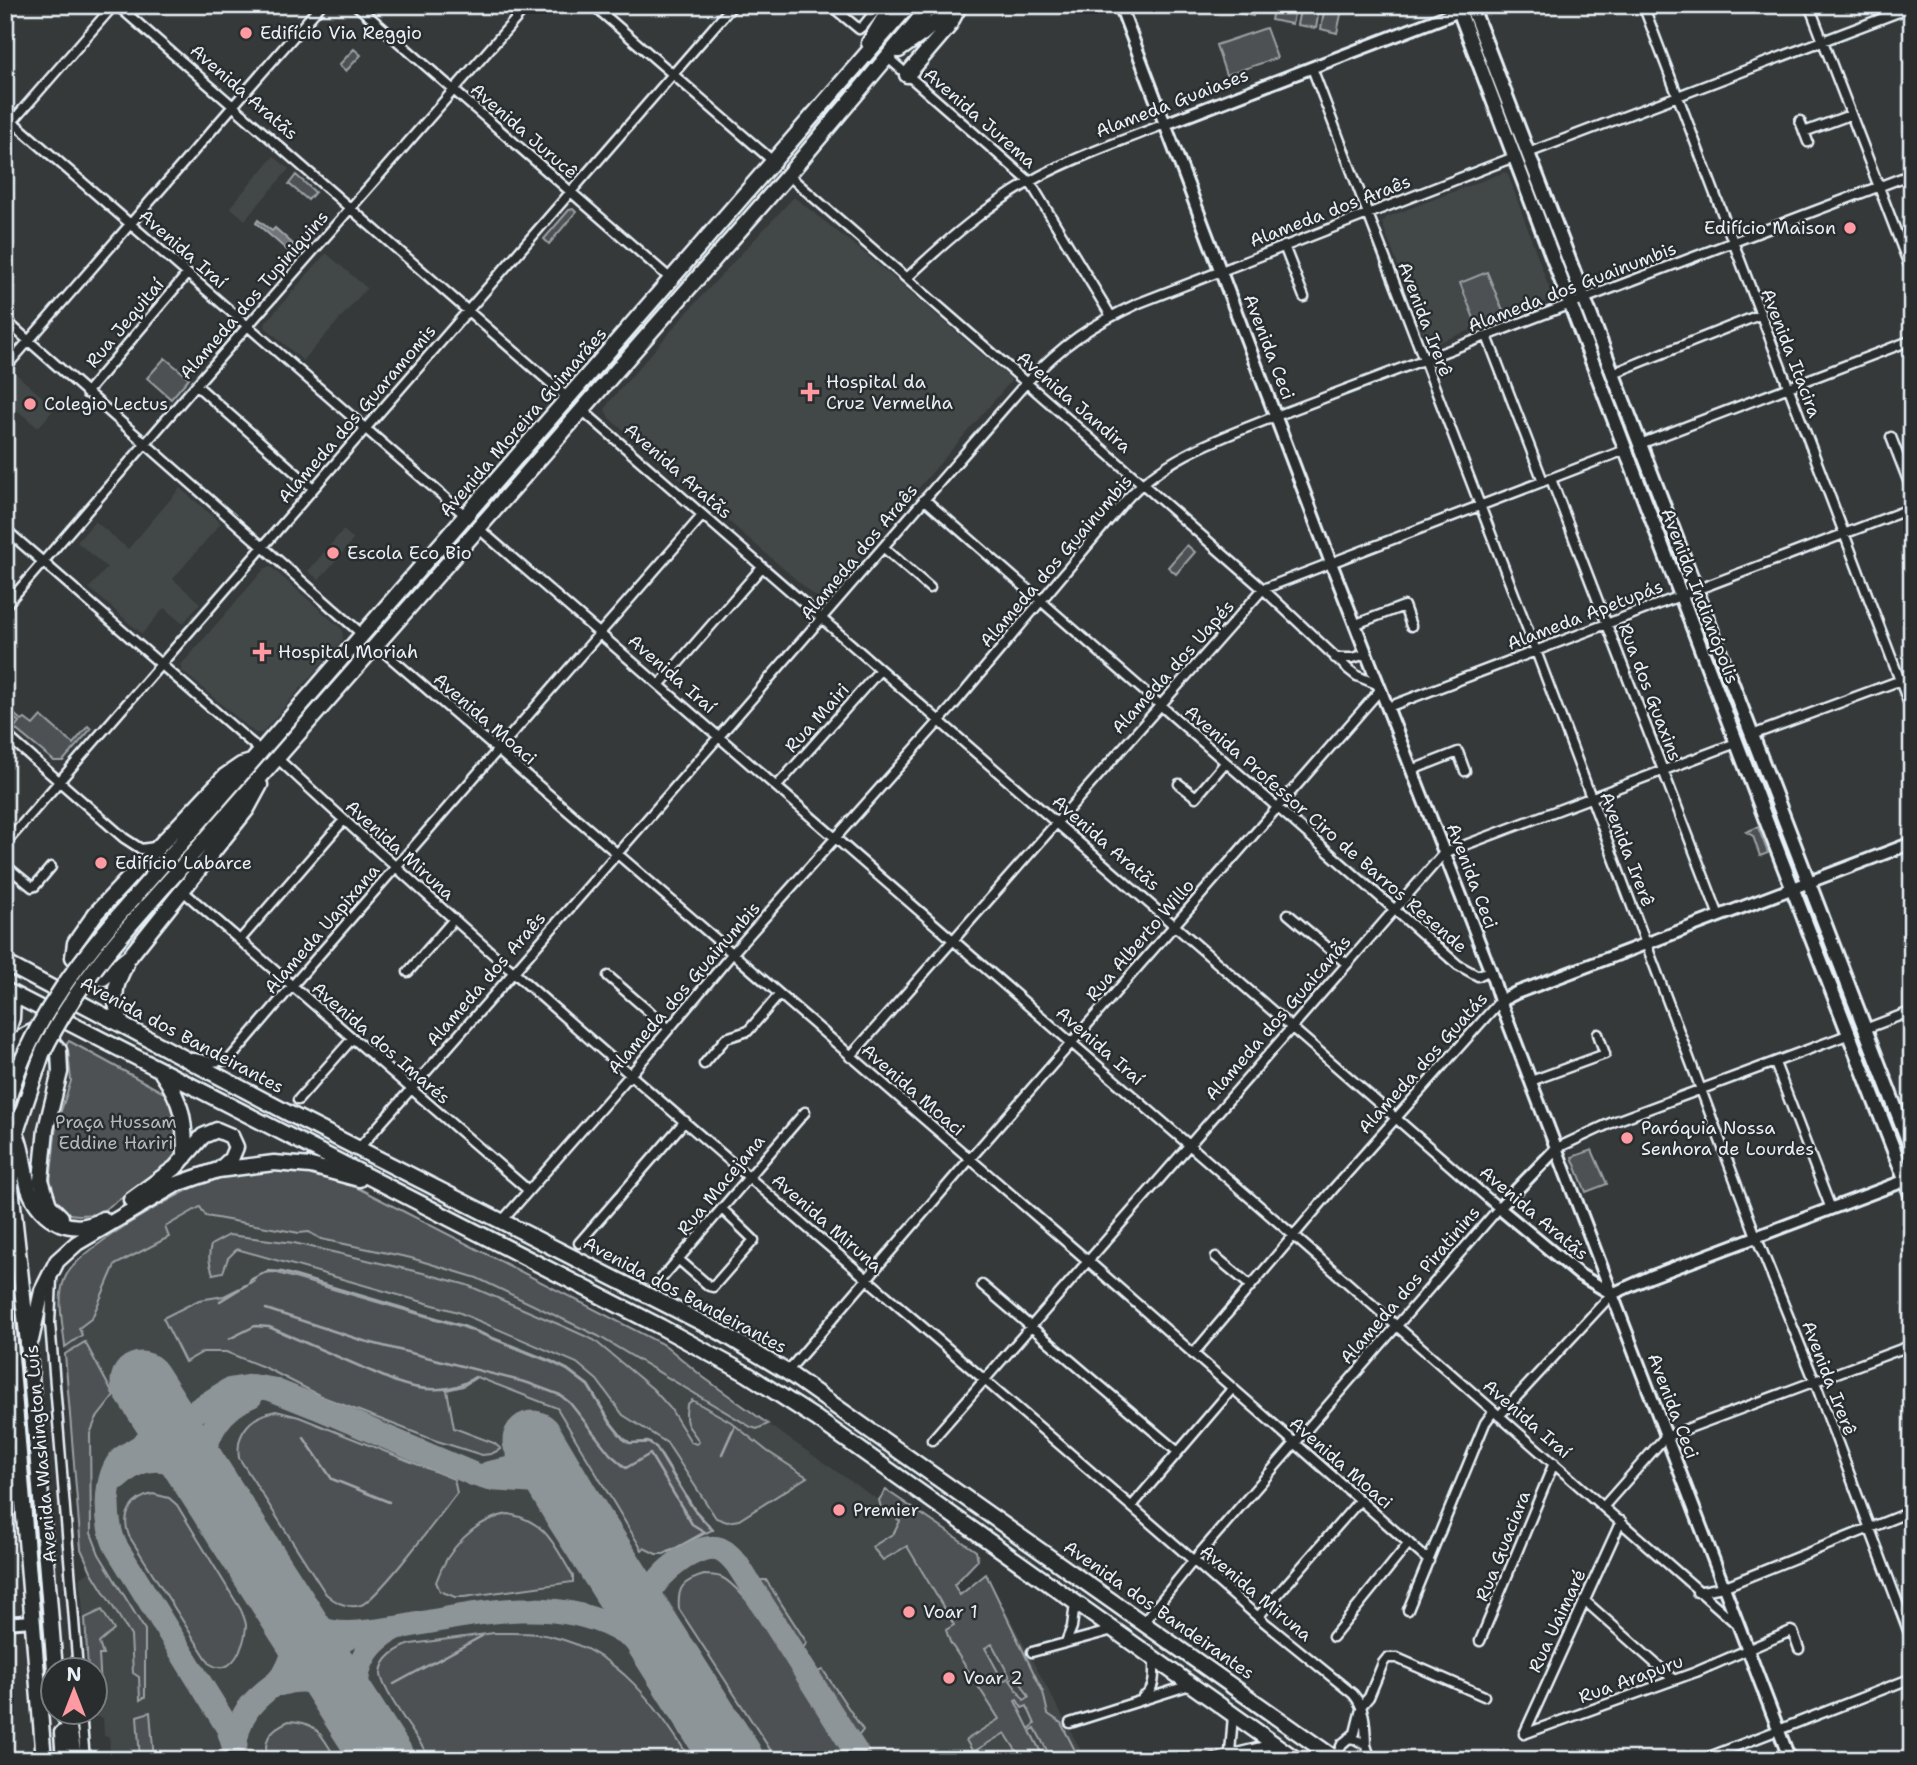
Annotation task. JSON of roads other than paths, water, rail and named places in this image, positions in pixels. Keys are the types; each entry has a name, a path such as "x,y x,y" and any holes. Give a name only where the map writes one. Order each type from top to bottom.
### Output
{"highway":[{"path":"858,66 870,40 892,5"},
{"name":"Avenida Moreira Guimarães","path":"5,1112 11,1089 34,1031 53,999 97,940 909,5"},
{"name":"Avenida Moreira Guimarães","path":"16,1132 42,1054 67,1007 96,964 788,175 931,5"},
{"path":"906,75 948,27 958,5"},
{"name":"Avenida Moreira Guimarães","path":"888,57 913,42 958,5"},
{"path":"257,757 225,776 96,913 82,931 73,950 73,957 78,964 100,978 105,977 130,956 247,809 257,793 262,776"},
{"path":"122,1025 114,988 130,956"},
{"name":"Avenida dos Bandeirantes","path":"5,963 166,1050 722,1333 787,1371 1335,1759"},
{"path":"5,1040 12,1018 9,992"},
{"path":"9,992 661,1327 747,1374 817,1419 1297,1760"},
{"path":"5,1051 32,1032 47,1036 59,1050 60,1072 46,1129 41,1180 49,1205 73,1227"},
{"path":"160,1070 181,1105 185,1157"},
{"path":"16,1132 29,1187 38,1206 51,1219 73,1227 92,1225 101,1220 163,1178 203,1136 217,1130 226,1132 234,1141 234,1154 218,1170"},
{"name":"Avenida Washington Luís","path":"16,1132 11,1187 13,1226 29,1352 54,1656"},
{"path":"29,1352 40,1299 57,1261 77,1243 177,1184 218,1170 274,1163 311,1166 354,1178 373,1180"},
{"name":"Avenida Washington Luís","path":"5,1283 44,1760"},
{"path":"62,1726 64,1760"},
{"path":"69,1726 75,1760"}],"main road":[{"name":"Avenida Indianópolis","path":"1467,7 1528,153 1611,374 1698,590 1912,1151"},
{"name":"Avenida Indianópolis","path":"1467,7 1514,157 1792,889 1909,1180 1912,1198"}],"street":[{"name":"Avenida Aratãs","path":"116,5 569,399"},
{"path":"5,130 116,5"},
{"path":"5,368 321,5"},
{"name":"Avenida Jurucê","path":"356,5 672,280"},
{"name":"Alameda dos Tupiniquins","path":"5,606 528,5"},
{"path":"593,5 774,162"},
{"name":"Alameda dos Guaramomis","path":"7,840 733,5"},
{"path":"830,5 859,29 880,5"},
{"name":"Avenida Ceci","path":"1120,5 1790,1760"},
{"name":"Avenida Itacira","path":"1643,5 1912,712"},
{"path":"1809,5 1912,273"},
{"name":"Alameda Guaiases","path":"907,278 937,249 981,214 1030,182 1059,167 1467,7"},
{"path":"1528,153 1912,7"},
{"name":"Avenida Jurema","path":"888,57 1030,182 1111,316"},
{"name":"Avenida Irerê","path":"1312,68 1912,1641"},
{"path":"1804,132 1850,114"},
{"name":"Avenida Iraí","path":"5,115 466,516"},
{"path":"1800,121 1808,142"},
{"name":"Alameda dos Araês","path":"358,1149 1026,383 1073,339 1111,316 1221,270 1514,157"},
{"name":"Alameda dos Guainumbis","path":"502,1220 732,954 939,721 1143,482 1194,449 1276,416 1912,174"},
{"name":"Avenida Jandira","path":"788,175 1143,482 1264,589 1335,658 1357,676 1380,687"},
{"path":"1284,246 1304,297"},
{"name":"Rua Jequitaí","path":"86,393 187,274"},
{"path":"1611,374 1759,315"},
{"path":"5,320 363,635"},
{"name":"Rua dos Guaxins","path":"1487,336 1607,624 1719,916"},
{"path":"1640,444 1912,340"},
{"path":"196,385 313,488"},
{"name":"Avenida Aratãs","path":"582,410 1499,1208 1580,1275 1612,1294"},
{"path":"1891,437 1912,491"},
{"name":"Alameda dos Uapés","path":"850,1057 1264,589 1625,450"},
{"name":"Avenida Professor Ciro de Barros Resende","path":"924,499 1458,965 1472,974 1483,975 1490,970"},
{"name":"Alameda Apetupás","path":"1388,707 1912,508"},
{"name":"Alameda Uapixana","path":"166,1050 212,1062 229,1060 702,516"},
{"name":"Avenida Iraí","path":"478,528 719,734 1739,1626"},
{"path":"5,529 161,664 257,757"},
{"path":"884,548 930,588"},
{"path":"660,684 762,567"},
{"path":"1356,624 1404,606 1411,626"},
{"name":"Avenida Moaci","path":"376,645 1429,1561"},
{"path":"1335,658 1353,658 1366,653"},
{"name":"Rua Mairi","path":"777,786 880,670"},
{"path":"1752,735 1912,676"},
{"name":"Rua Alberto Willo","path":"787,1371 1380,687"},
{"path":"5,734 108,826 136,846 147,850 164,843"},
{"name":"Alameda dos Guaicanãs","path":"932,1440 1444,853 1736,743"},
{"path":"1412,770 1458,752 1465,771"},
{"name":"Avenida Miruna","path":"277,758 514,972 1258,1617 1353,1694 1362,1705"},
{"path":"1179,784 1196,797 1225,763"},
{"path":"240,940 344,820"},
{"name":"Alameda dos Guatás","path":"1193,1354 1396,1118 1500,1002 1516,993 1912,843"},
{"path":"5,865 32,887 51,867"},
{"name":"Avenida dos Imarés","path":"183,891 528,1190"},
{"path":"1288,914 1347,964"},
{"path":"408,972 454,919"},
{"path":"608,976 668,1028"},
{"path":"704,1064 728,1036 748,1031 779,995"},
{"path":"1865,1029 1912,1011"},
{"path":"1531,1081 1605,1054 1598,1034"},
{"name":"Alameda dos Piratinins","path":"1143,1623 1193,1561 1499,1208 1557,1148 1613,1122 1850,1034"},
{"path":"298,1100 352,1039"},
{"path":"1774,1063 1831,1209"},
{"name":"Rua Macejana","path":"662,1278 805,1112"},
{"path":"579,1243 685,1121"},
{"path":"1408,1610 1485,1423 1612,1294 1756,1236 1909,1180"},
{"path":"678,1259 709,1286 715,1286 755,1240 722,1209"},
{"name":"Avenida Washington Luís","path":"77,1243 62,1260 53,1276 50,1304 77,1656"},
{"path":"1216,1257 1251,1286"},
{"path":"982,1285 1178,1452"},
{"path":"1604,1506 1665,1437 1912,1345"},
{"path":"1132,1506 1232,1389"},
{"path":"5,1450 21,1465"},
{"name":"Rua Guaciara","path":"1480,1642 1554,1463"},
{"path":"1258,1617 1360,1500"},
{"path":"1697,1592 1723,1587 1912,1511"},
{"name":"Rua Uaimaré","path":"1524,1734 1621,1521"},
{"path":"1333,1637 1409,1543"},
{"path":"1584,1600 1674,1680"},
{"path":"1066,1642 1072,1626 1075,1603"},
{"path":"5,1623 32,1621"},
{"path":"1032,1652 1113,1630"},
{"name":"Rua Arapuru","path":"1524,1734 1674,1680 1792,1631 1799,1649"},
{"path":"1335,1759 1342,1744 1357,1728 1362,1705 1374,1687 1383,1663 1392,1658 1484,1696"},
{"path":"1138,1701 1150,1694 1154,1660"},
{"path":"1701,1760 1912,1678"},
{"path":"1070,1723 1190,1685"},
{"path":"1362,1705 1366,1745 1371,1760"},
{"path":"1230,1753 1233,1715"},
{"path":"82,1726 85,1760"},
{"path":"1349,1738 1366,1745"},
{"path":"1207,1760 1274,1744"}],"waterway":[{"path":"252,1279 268,1271 282,1272 463,1326 567,1369 588,1385 623,1438 630,1443 648,1442 656,1447 694,1509 713,1530"},
{"path":"220,1301 251,1282 250,1280"},
{"path":"266,1309 364,1341 528,1383 560,1395 570,1403 610,1454 626,1468 650,1454 692,1524 705,1532 669,1552"},
{"path":"229,1339 255,1326 269,1327 396,1382 426,1389 456,1386 475,1377"},
{"path":"722,1454 735,1425"},
{"path":"304,1438 332,1479 389,1502"},
{"path":"394,1684 482,1636"}],"place":[{"name":"Edifício Via Reggio","path":"246,33"},
{"name":"Edifício Maison","path":"1850,228"},
{"name":"Hospital da Cruz Vermelha","path":"810,392"},
{"name":"Colegio Lectus","path":"30,404"},
{"name":"Escola Eco Bio","path":"333,553"},
{"name":"Hospital Moriah","path":"262,652"},
{"name":"Edifício Labarce","path":"101,863"},
{"name":"Paróquia Nossa Senhora de Lourdes","path":"1627,1138"},
{"name":"Premier","path":"839,1510"},
{"name":"Voar 1","path":"909,1612"},
{"name":"Voar 2","path":"949,1678"}],"park label":[{"name":"Praça Hussam Eddine Hariri","path":"116,1132"}]}
